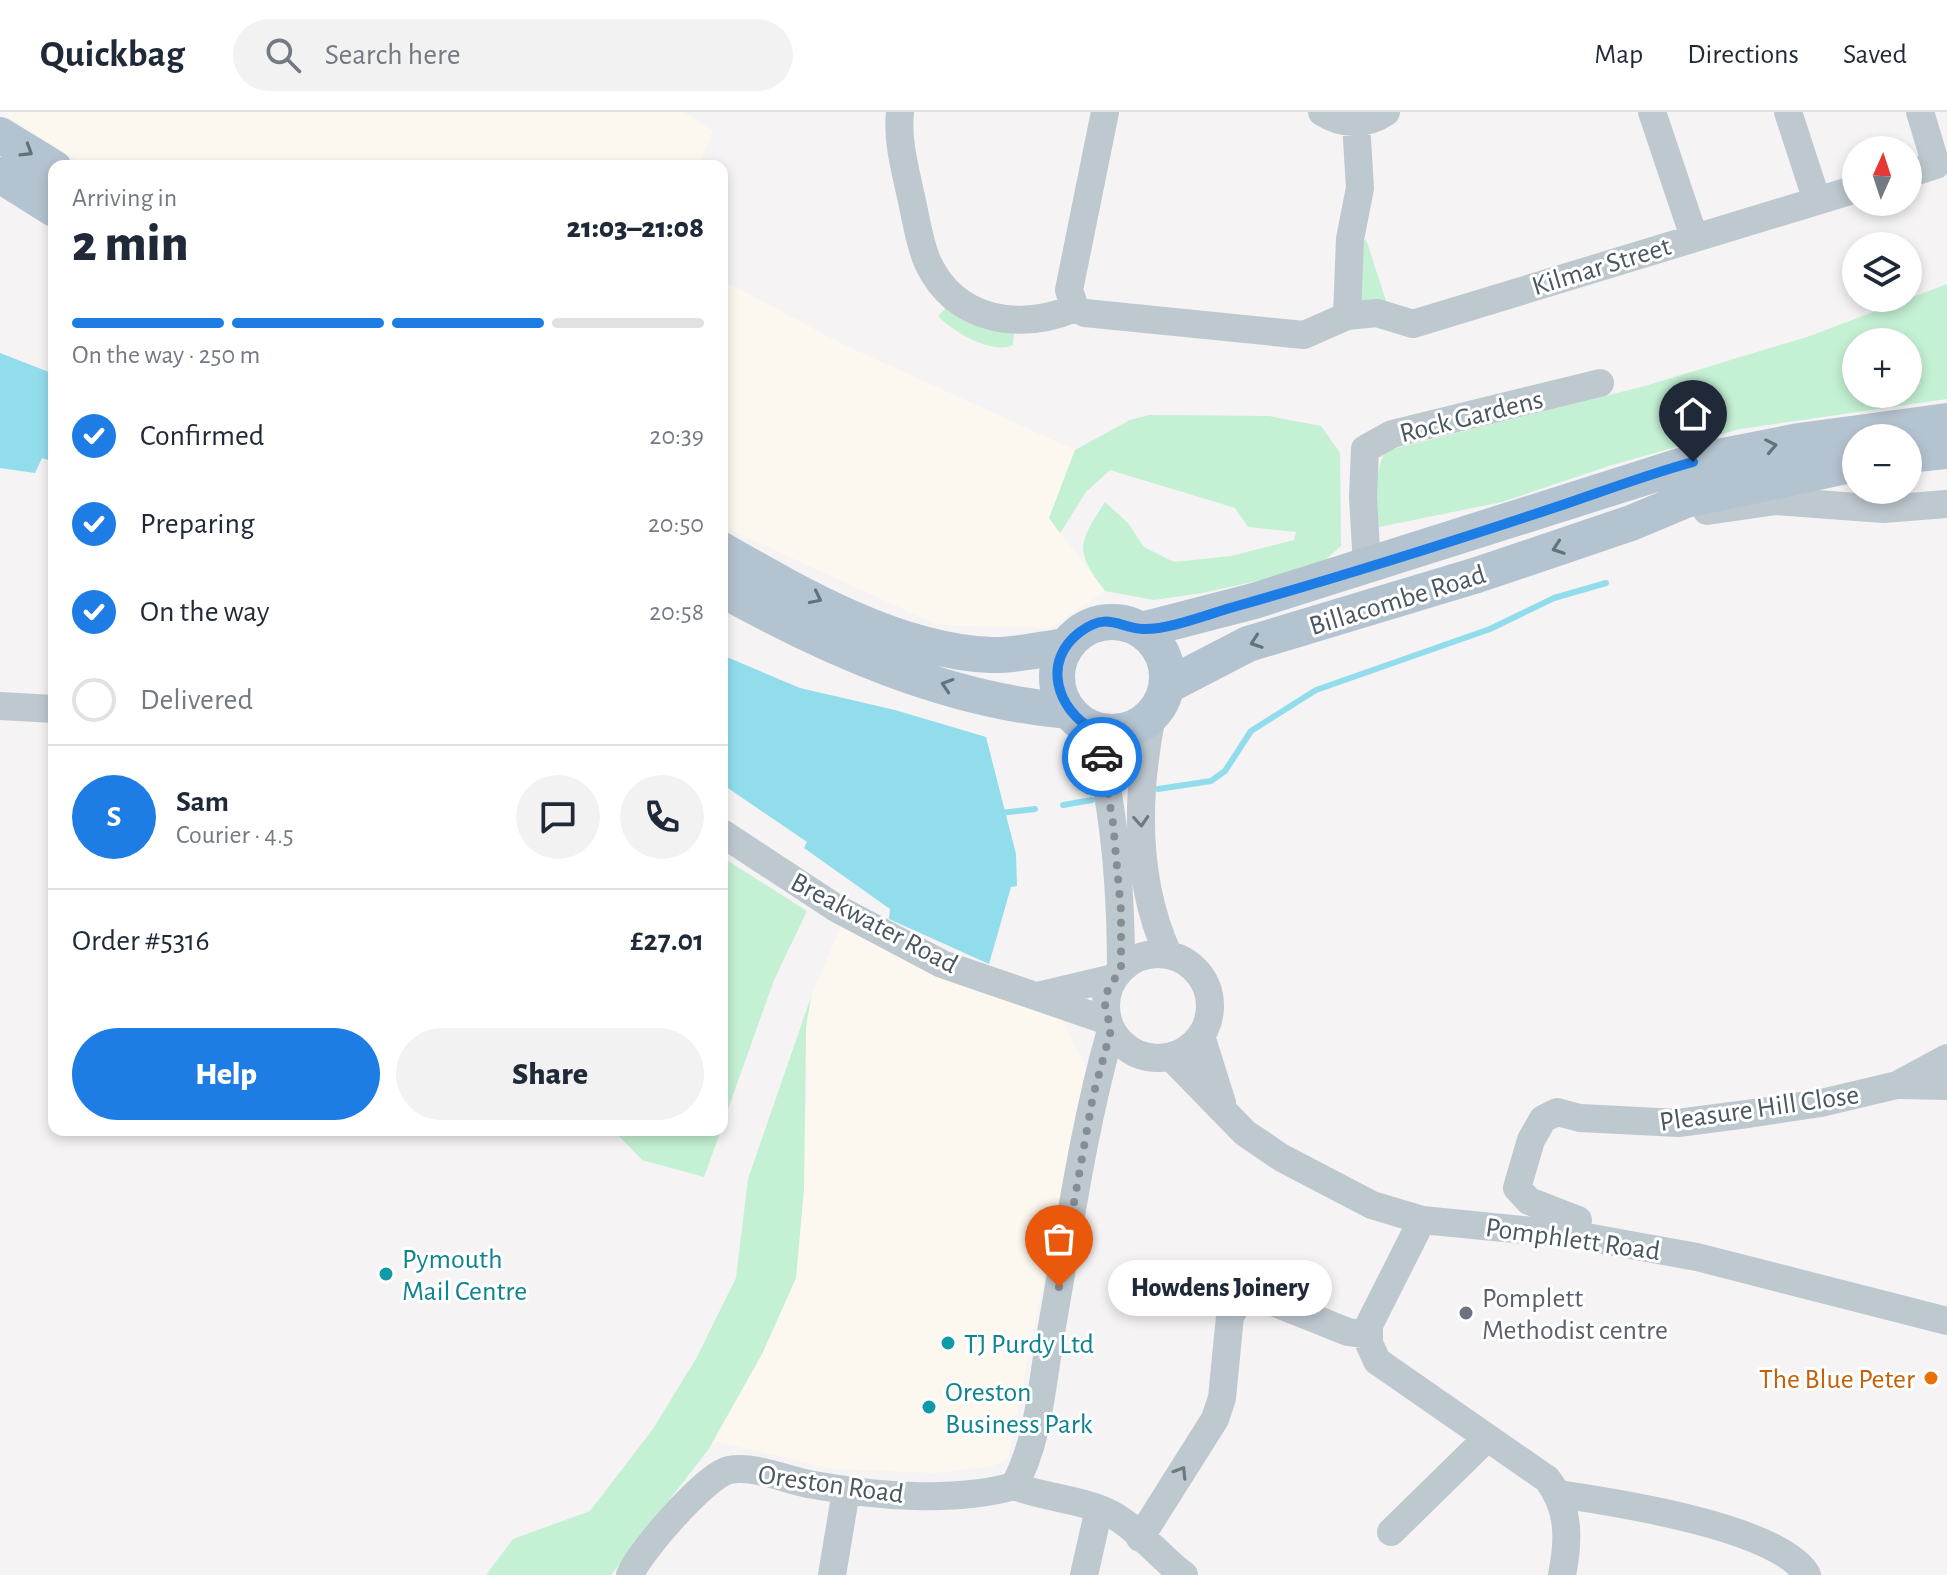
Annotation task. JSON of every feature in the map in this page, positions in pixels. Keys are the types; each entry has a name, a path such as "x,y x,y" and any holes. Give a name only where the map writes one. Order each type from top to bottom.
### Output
{"main road":[{"path":"0,135 48,164"},
{"path":"3,176 48,205"},
{"name":"Billacombe Road","path":"1142,630 1219,611 1535,515 1622,482 1693,462 1799,441 1947,421"},
{"path":"1922,454 1947,451"},
{"name":"Billacombe Road","path":"1160,701 1248,644 1477,575 1631,523 1686,500 1842,467"},
{"path":"728,560 746,589 867,660 979,695 1081,720 1115,733 1135,728 1160,701 1167,665 1158,645 1142,630 1122,622 1100,622 1080,631 1065,646 1057,665 1057,686 1081,720"},
{"path":"746,589 935,646 993,655 1065,646"}],"street":[{"path":"900,112 898,137 928,262 948,292 973,311 1001,321 1056,316 1075,308 1069,290 1105,112"},
{"path":"1322,112 1336,120 1356,123 1386,112"},
{"path":"1652,112 1694,237"},
{"path":"1788,112 1817,201"},
{"path":"1920,112 1936,165 1922,170"},
{"path":"1347,316 1350,239 1360,188 1356,123"},
{"name":"Kilmar Street","path":"1075,308 1085,313 1304,335 1347,316 1377,313 1413,324 1842,193"},
{"name":"Rock Gardens","path":"1367,566 1363,497 1365,449 1392,434 1600,383"},
{"name":"Billacombe Road","path":"1631,523 1776,501 1884,509 1935,504 1947,484"},
{"path":"1160,701 1139,788 1151,914 1168,954"},
{"path":"0,706 48,709"},
{"path":"1081,720 1111,800 1121,911 1117,973 1105,1006 1109,1025 1120,1042 1158,1057"},
{"name":"Breakwater Road","path":"728,837 836,908 942,964 1037,996 1109,1025"},
{"path":"1037,996 1117,973 1151,953 1168,954 1192,965 1208,989 1208,1021 1201,1036 1183,1052 1158,1057 1113,1076 1093,1096"},
{"path":"1027,1491 1024,1469 1109,1025"},
{"name":"Pomphlett Road","path":"1201,1036 1223,1108"},
{"name":"Pomphlett Road","path":"1158,1057 1223,1108 1245,1133 1282,1158 1372,1205 1422,1220 1575,1235 1697,1257 1947,1321"},
{"name":"Pleasure Hill Close","path":"1897,1085 1947,1058"},
{"name":"Pleasure Hill Close","path":"1575,1235 1578,1220 1529,1201 1517,1188 1531,1140 1543,1119 1557,1112 1580,1118 1678,1123 1821,1103 1897,1085 1947,1086"},
{"path":"1422,1220 1375,1307 1369,1335 1377,1361 1547,1479 1559,1494 1566,1514 1562,1575"},
{"path":"1140,1538 1215,1419 1222,1398 1230,1316 1238,1303 1253,1294 1348,1332 1369,1335"},
{"path":"1391,1532 1487,1438"},
{"name":"Oreston Road","path":"630,1575 646,1545 709,1480 729,1470 758,1472 846,1491 893,1497 1027,1491 1093,1506"},
{"path":"832,1575 846,1491"},
{"path":"1559,1494 1652,1508 1720,1527 1772,1549 1802,1566 1807,1575"},
{"path":"1084,1575 1093,1506 1115,1516 1184,1575"}],"shaded area":[{"path":"1,112 684,112 713,131 701,160 76,160"},
{"path":"728,283 842,344 1075,450 1049,518 1105,591 1050,628 938,625 728,529"},
{"path":"842,924 1063,1020 1086,1068 1008,1459 992,1466 937,1473 832,1469 714,1441 762,1354 796,1278 807,1099 806,1027 811,997"}],"green space":[{"path":"1366,239 1387,304 1360,301 1358,246"},
{"path":"1947,284 1947,399 1922,403 1922,328 1842,328 1842,408 1885,408 1740,429 1612,465 1502,502 1379,527 1376,488 1385,451 1645,386 1810,336 1873,312 1922,312 1922,293"},
{"path":"946,308 978,327 1014,334 1013,345 994,347 962,334 938,316"},
{"path":"1149,415 1269,416 1321,426 1340,453 1341,546 1316,568 1202,593 1154,600 1105,591 1088,566 1083,547 1089,528 1105,502 1128,523 1144,547 1174,562 1231,556 1294,540 1296,532 1248,527 1235,508 1110,470 1086,492 1060,533 1049,518 1075,450 1130,420"},
{"path":"728,861 807,911 774,980 728,1109"},
{"path":"811,997 806,1027 804,1189 796,1278 762,1354 708,1450 611,1575 486,1575 513,1539 590,1511 653,1429 697,1357 736,1278 748,1179"},
{"path":"619,1136 719,1136 704,1177 642,1160"}],"water":[{"path":"0,353 48,372 48,460 42,458 35,473 0,468"},
{"path":"728,658 800,688 895,710 986,737 1016,854 1017,886 1011,887 989,964 889,919 890,909 804,848 807,842 728,788"}],"waterway":[{"path":"1158,789 1211,781 1225,771 1251,731 1316,690 1490,629 1554,598 1606,583"},
{"path":"1063,805 1092,800"},
{"path":"1000,813 1035,809"}],"way so far":[{"path":"1059,1287 1093,1096 1111,1030 1105,1006 1107,992 1121,968 1121,911 1111,800 1102,757"}],"place":[{"name":"Pymouth Mail Centre","path":"386,1274"},
{"name":"Howdens Joinery","path":"1059,1287"},
{"name":"Pomplett Methodist centre","path":"1466,1313"},
{"name":"TJ Purdy Ltd","path":"948,1343"},
{"name":"The Blue Peter","path":"1931,1378"},
{"name":"Oreston Business Park","path":"929,1407"}],"route":[{"path":"1102,757 1094,730 1079,722 1064,705 1057,686 1057,665 1065,646 1080,631 1100,622 1122,622 1142,630 1179,622 1535,515 1622,482 1693,462"}]}
